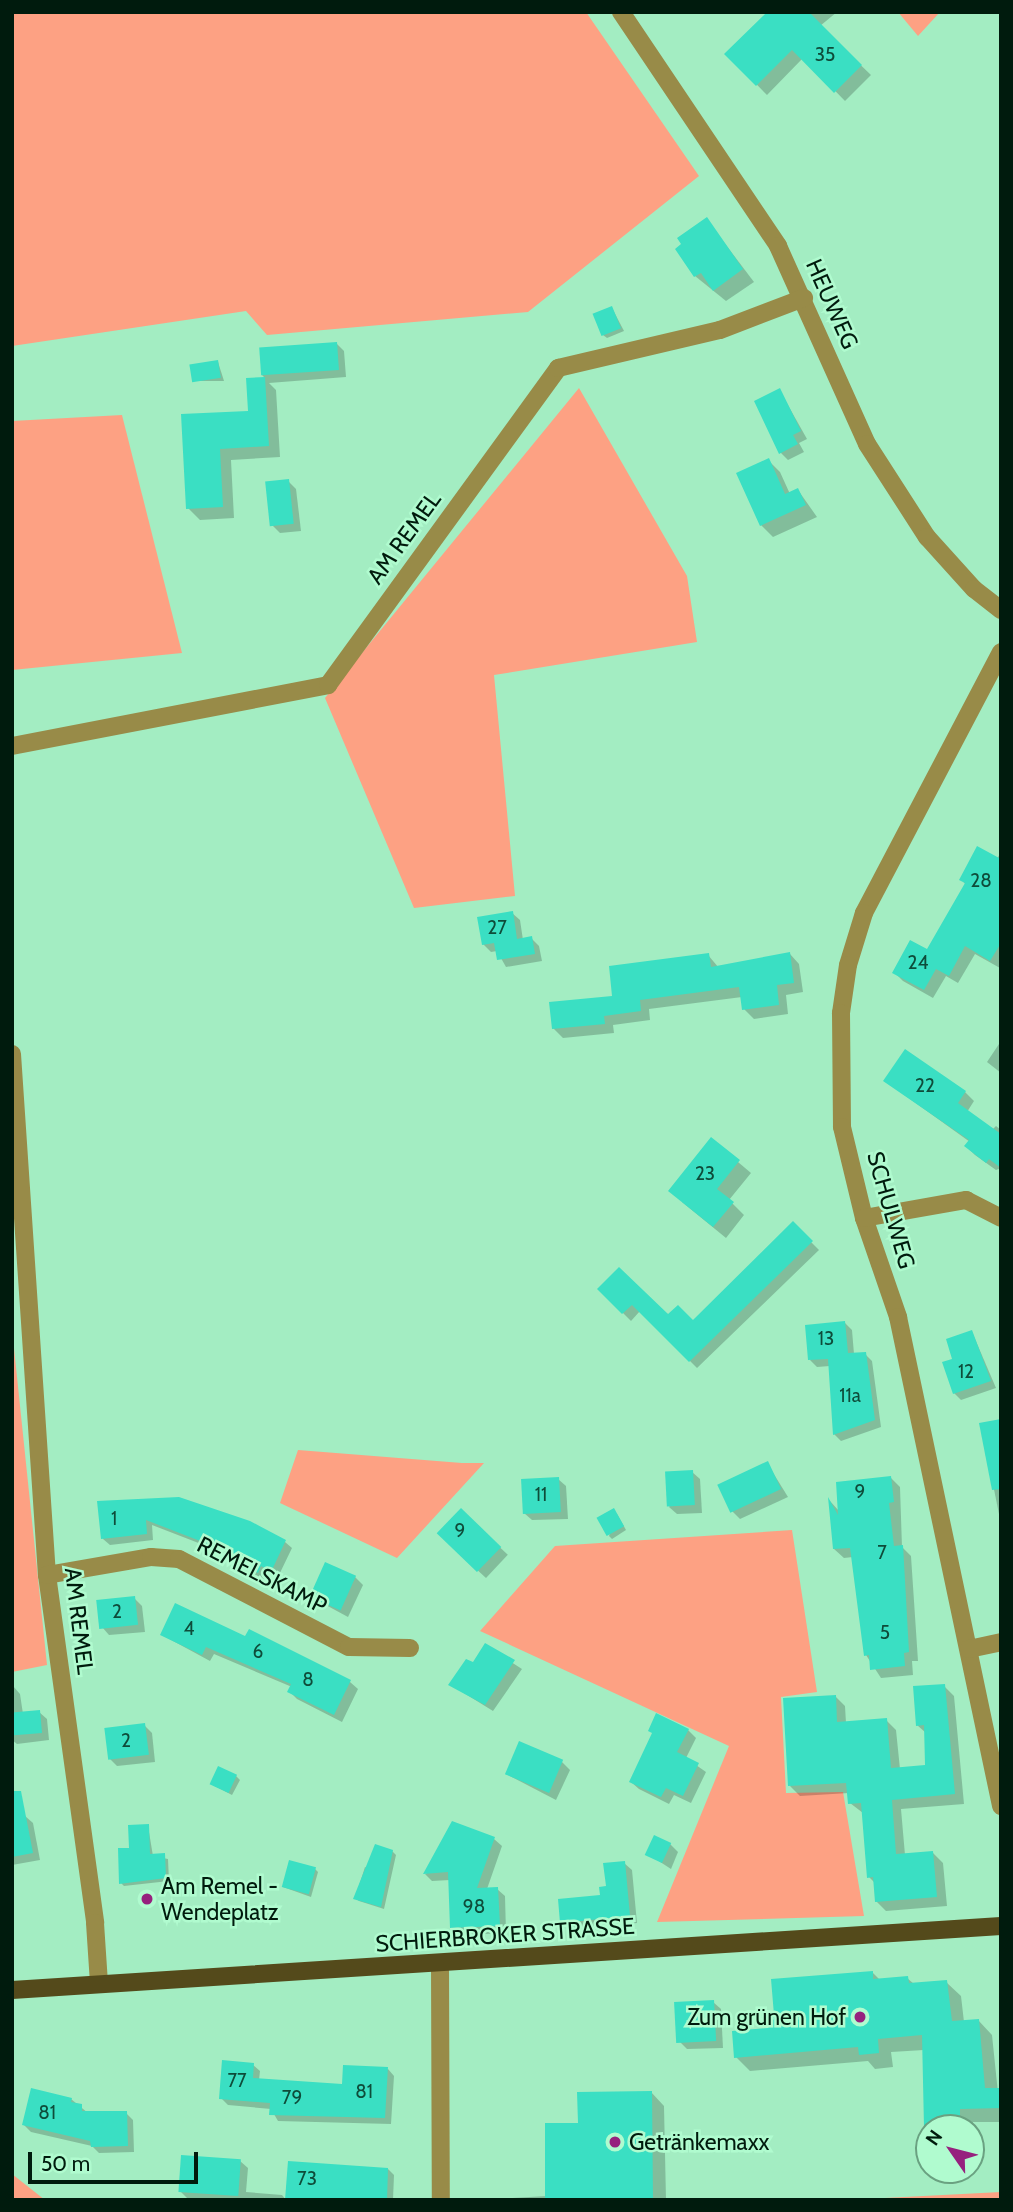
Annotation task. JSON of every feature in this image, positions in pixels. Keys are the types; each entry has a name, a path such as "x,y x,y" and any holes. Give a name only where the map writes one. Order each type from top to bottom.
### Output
{"main road":[{"name":"SCHIERBROKER STRASSE","path":"12,1990 440,1965 1001,1926"}],"street":[{"name":"HEUWEG","path":"621,12 778,246 875,456 942,556 1001,610"},
{"name":"AM REMEL","path":"12,746 328,685 558,368 720,330 804,298"},
{"name":"SCHULWEG","path":"1001,652 869,902 848,965 841,1013 842,1127 864,1218 898,1317 1001,1806"},
{"name":"AM REMEL","path":"12,1054 47,1575 95,1923 99,1984"},
{"path":"864,1218 966,1200 1001,1218"},
{"name":"REMELSKAMP","path":"47,1575 151,1557 179,1559 349,1647 410,1648"},
{"path":"969,1649 1001,1642"},
{"path":"440,1965 441,2200"}],"shaded area":[{"path":"12,12 586,12 699,176 528,312 267,335 246,311 12,346"},
{"path":"898,12 940,12 918,36"},
{"path":"579,388 687,576 697,642 494,675 515,896 414,908 325,698"},
{"path":"122,415 182,653 12,670 12,421"},
{"path":"12,1329 47,1665 12,1672"},
{"path":"298,1450 484,1463 397,1558 280,1503"},
{"path":"792,1530 817,1692 781,1697 786,1793 843,1792 864,1916 657,1922 729,1746 480,1631 555,1546"},
{"path":"12,2174 45,2200 12,2200"},
{"path":"1001,2192 1001,2200 846,2200"}],"building":[{"path":"767,12 809,12 862,65 834,93 792,50 756,86 724,54"},
{"path":"707,217 743,269 713,291 701,273 694,277 675,249 681,244 677,238"},
{"path":"612,306 621,328 602,336 593,314"},
{"path":"337,342 339,370 261,375 259,347"},
{"path":"218,360 221,378 192,382 189,365"},
{"path":"265,377 269,446 220,449 223,507 186,509 181,414 248,411 246,378"},
{"path":"780,388 801,431 793,435 798,444 779,454 754,401"},
{"path":"769,458 785,494 798,488 806,505 760,526 736,473"},
{"path":"289,479 294,524 270,526 265,482"},
{"path":"977,846 1001,859 1001,943 990,961 965,946 949,976 936,969 924,990 892,973 910,940 927,949 965,883 959,880"},
{"path":"513,911 517,939 532,936 535,954 497,960 494,943 482,945 477,917"},
{"path":"790,952 794,983 777,985 779,1005 742,1010 739,987 640,1000 641,1011 604,1016 605,1024 552,1029 549,1002 612,996 609,966 709,953 711,967"},
{"path":"905,1049 966,1091 958,1103 1001,1134 1001,1168 989,1159 986,1163 964,1146 969,1140 883,1081"},
{"path":"711,1137 740,1160 717,1189 734,1202 713,1227 668,1191"},
{"path":"793,1221 813,1241 689,1362 632,1305 622,1314 597,1289 619,1267 668,1314 678,1305 693,1320"},
{"path":"845,1321 848,1353 866,1352 875,1420 833,1435 828,1359 808,1360 805,1325"},
{"path":"972,1330 991,1381 953,1394 942,1362 952,1359 946,1339"},
{"path":"1001,1419 1001,1489 992,1490 979,1423"},
{"path":"768,1461 781,1489 730,1513 717,1485"},
{"path":"693,1470 695,1505 667,1506 665,1471"},
{"path":"891,1476 894,1502 889,1503 894,1546 903,1545 909,1652 904,1653 905,1666 870,1670 869,1655 864,1656 850,1548 833,1549 828,1497 838,1515 836,1482"},
{"path":"559,1477 561,1512 523,1514 521,1479"},
{"path":"179,1497 250,1521 286,1540 271,1572 261,1566 258,1573 241,1565 244,1558 146,1520 147,1534 101,1539 97,1501"},
{"path":"461,1508 501,1547 477,1572 437,1533"},
{"path":"614,1508 624,1526 607,1536 597,1518"},
{"path":"325,1562 356,1576 341,1611 310,1597"},
{"path":"135,1596 138,1625 99,1629 96,1600"},
{"path":"175,1603 245,1636 249,1629 351,1680 334,1715 287,1692 291,1684 206,1647 202,1655 160,1635"},
{"path":"485,1643 515,1660 485,1705 448,1685 466,1659 473,1662"},
{"path":"945,1684 955,1794 892,1800 896,1854 933,1851 937,1897 875,1902 873,1877 867,1878 861,1803 848,1804 846,1783 788,1786 783,1698 836,1695 837,1722 887,1718 891,1768 925,1765 924,1725 916,1726 913,1686"},
{"path":"40,1710 42,1733 14,1735 12,1712"},
{"path":"656,1713 689,1729 677,1752 699,1763 683,1796 666,1788 661,1797 629,1782 652,1733 648,1731"},
{"path":"145,1723 149,1755 108,1760 104,1728"},
{"path":"519,1741 563,1760 549,1793 505,1774"},
{"path":"218,1766 237,1775 229,1793 210,1784"},
{"path":"12,1791 21,1791 33,1853 12,1857"},
{"path":"452,1821 495,1837 477,1888 498,1887 500,1926 450,1928 448,1872 423,1874"},
{"path":"149,1824 150,1854 165,1853 166,1878 119,1884 118,1848 129,1848 128,1825"},
{"path":"654,1835 671,1843 662,1863 645,1855"},
{"path":"375,1844 393,1850 381,1907 353,1899"},
{"path":"289,1860 316,1867 309,1894 282,1887"},
{"path":"625,1861 630,1916 560,1923 558,1899 600,1895 599,1887 606,1886 603,1863"},
{"name":"Zum grünen Hof","path":"873,1971 873,1979 908,1976 909,1983 947,1980 952,2021 979,2019 985,2088 1001,2088 1001,2108 960,2109 960,2114 924,2114 922,2035 878,2039 879,2053 859,2055 858,2047 734,2058 732,2031 768,2028 767,2015 774,2015 771,1979"},
{"path":"714,2000 716,2041 676,2043 674,2002"},
{"path":"222,2060 254,2063 253,2078 342,2084 343,2065 388,2067 385,2118 269,2115 270,2103 219,2099"},
{"path":"31,2088 72,2098 71,2102 82,2104 82,2111 127,2111 128,2146 91,2147 90,2141 22,2125"},
{"name":"Getränkemaxx","path":"652,2091 653,2200 545,2200 545,2123 578,2123 577,2092"},
{"path":"181,2155 241,2159 238,2196 178,2192"},
{"path":"288,2161 388,2168 387,2200 285,2200"}],"place":[{"name":"Am Remel - Wendeplatz","path":"147,1899"},
{"name":"Zum grünen Hof","path":"860,2017"},
{"name":"Getränkemaxx","path":"615,2142"}]}
